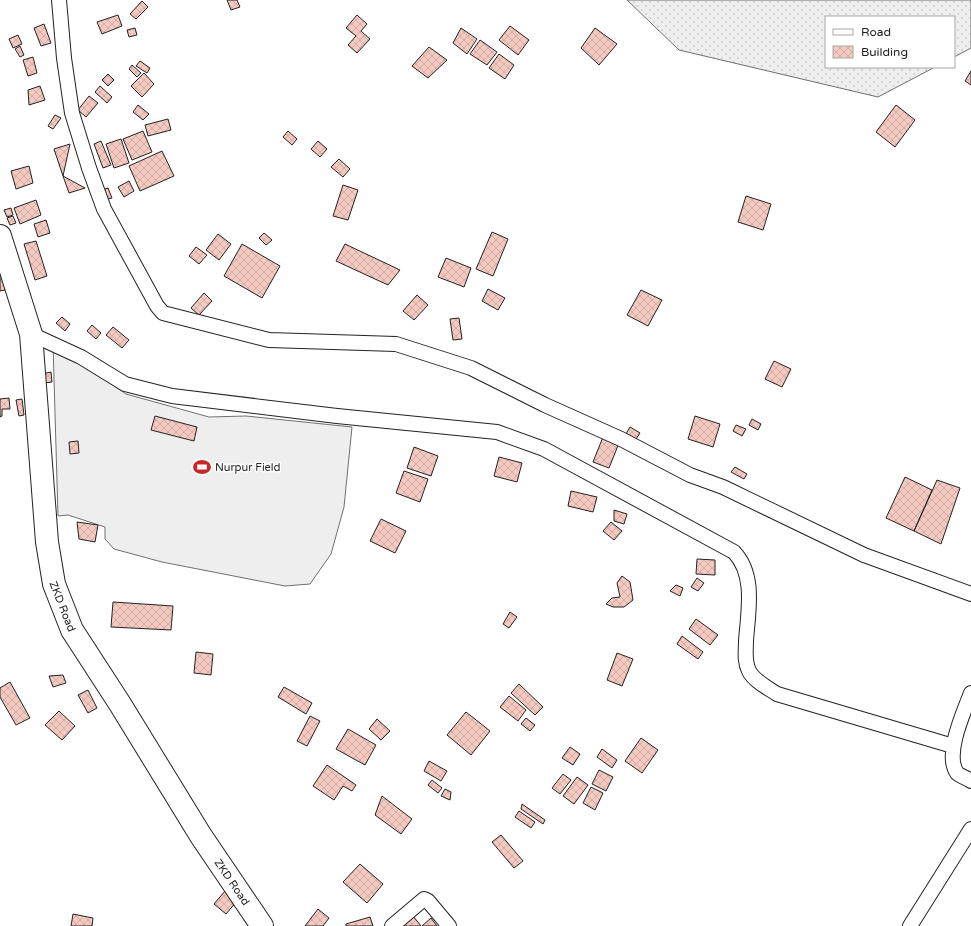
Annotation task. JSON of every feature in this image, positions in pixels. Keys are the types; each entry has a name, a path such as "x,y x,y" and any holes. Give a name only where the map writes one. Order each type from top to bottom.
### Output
{"main road":[{"name":"ZKD Road","path":"0,236 31,334 47,542 54,584 72,630 201,836 262,926"}],"street":[{"path":"59,0 64,58 72,113 89,168 104,209 153,299 163,313 269,340 396,344 472,368 545,406 621,439 690,475 723,487 864,555 971,594"},
{"path":"31,334 81,357 125,384 172,396 337,416 497,432 544,449 738,555 745,570 749,589 745,660 749,672 759,682 777,694 953,746"},
{"path":"971,694 953,746 954,766 958,773 971,781"},
{"path":"910,926 971,829"},
{"path":"392,926 424,899 428,901 448,926"}],"shaded area":[{"path":"627,0 971,0 971,48 955,56 955,16 825,16 825,68 933,68 878,97 679,50"},
{"name":"Nurpur Field","path":"53,344 126,394 209,417 246,416 352,427 344,507 331,554 310,584 285,586 162,562 114,549 105,539 105,527 68,515 58,516"}],"building":[{"path":"227,0 237,0 240,7 231,10"},
{"path":"142,1 148,7 136,19 130,14"},
{"path":"118,15 122,26 102,34 97,22"},
{"path":"357,15 367,24 361,31 370,39 357,53 348,45 356,36 346,28"},
{"path":"44,24 51,43 41,46 34,28"},
{"path":"510,26 529,40 518,55 499,40"},
{"path":"135,28 137,35 129,37 127,30"},
{"path":"461,28 477,39 467,54 453,43"},
{"path":"595,28 617,44 599,65 581,48"},
{"path":"18,35 22,44 13,48 9,39"},
{"path":"480,40 497,52 487,65 470,54"},
{"path":"20,46 24,55 20,57 15,49"},
{"path":"429,47 447,60 428,78 412,66"},
{"path":"499,54 514,65 505,79 489,68"},
{"path":"33,57 37,73 28,76 23,60"},
{"path":"140,61 150,68 147,73 136,66"},
{"path":"132,65 141,73 137,77 129,69"},
{"path":"971,71 971,85 965,81"},
{"path":"144,73 154,84 142,97 131,86"},
{"path":"108,74 114,80 108,86 102,80"},
{"path":"40,86 45,100 29,105 28,90"},
{"path":"100,86 112,97 107,103 95,92"},
{"path":"89,96 98,103 86,117 78,110"},
{"path":"138,105 149,114 143,120 133,112"},
{"path":"896,105 915,120 895,147 876,132"},
{"path":"55,115 61,118 53,129 48,126"},
{"path":"168,119 171,130 148,136 145,125"},
{"path":"143,131 152,152 132,160 123,139"},
{"path":"288,131 297,139 292,145 283,137"},
{"path":"121,139 129,163 114,168 106,144"},
{"path":"101,141 111,165 103,168 94,144"},
{"path":"318,141 327,149 320,157 311,149"},
{"path":"70,144 63,176 54,149"},
{"path":"162,151 174,176 140,191 129,166"},
{"path":"339,159 350,169 343,177 331,167"},
{"path":"29,166 33,183 16,189 11,171"},
{"path":"63,176 85,188 69,193"},
{"path":"129,181 134,191 124,197 118,187"},
{"path":"343,185 358,190 348,220 333,216"},
{"path":"108,188 112,198 103,200 99,191"},
{"path":"746,196 771,204 763,230 738,222"},
{"path":"36,200 41,215 20,224 14,208"},
{"path":"11,208 13,215 7,217 4,210"},
{"path":"13,216 16,223 10,225 7,218"},
{"path":"46,220 50,233 38,237 34,224"},
{"path":"492,232 508,239 493,276 476,269"},
{"path":"264,233 272,240 266,245 259,238"},
{"path":"218,234 231,244 219,260 206,250"},
{"path":"36,241 47,276 35,280 24,244"},
{"path":"242,244 280,266 262,298 224,276"},
{"path":"345,244 400,270 388,285 336,261"},
{"path":"196,247 207,255 199,264 189,256"},
{"path":"446,258 471,268 464,287 438,277"},
{"path":"3,269 5,290 0,291 0,270"},
{"path":"488,289 505,298 498,310 482,301"},
{"path":"641,290 662,300 648,326 627,315"},
{"path":"204,293 212,301 199,315 191,308"},
{"path":"417,295 428,305 414,320 403,311"},
{"path":"62,317 70,324 65,331 56,323"},
{"path":"459,318 462,339 453,340 450,319"},
{"path":"92,325 101,333 96,339 87,331"},
{"path":"113,327 129,340 122,348 106,335"},
{"path":"774,361 791,369 782,387 765,379"},
{"path":"51,372 52,382 44,383 42,374"},
{"path":"9,398 10,409 2,409 2,416 0,417 0,399"},
{"path":"22,399 24,415 19,416 16,400"},
{"path":"155,416 197,427 194,441 151,430"},
{"path":"695,416 720,424 713,447 688,439"},
{"path":"752,419 761,424 758,430 749,425"},
{"path":"736,425 746,429 742,436 733,431"},
{"path":"630,427 640,433 636,439 626,434"},
{"path":"603,437 619,443 609,468 593,462"},
{"path":"78,441 79,453 70,454 69,442"},
{"path":"414,447 438,456 431,476 407,468"},
{"path":"499,457 522,463 517,482 494,476"},
{"path":"735,467 747,474 744,479 731,472"},
{"path":"404,471 428,479 420,502 396,493"},
{"path":"905,477 932,490 914,531 886,518"},
{"path":"937,480 960,488 941,544 914,531"},
{"path":"571,491 597,497 593,512 568,506"},
{"path":"614,510 627,514 624,524 614,521"},
{"path":"381,519 406,531 395,553 370,541"},
{"path":"77,522 98,525 95,542 79,539"},
{"path":"611,522 622,531 614,540 603,531"},
{"path":"697,559 715,560 715,575 696,574"},
{"path":"622,576 630,582 633,600 624,607 613,607 606,604 612,598 620,597 617,583"},
{"path":"697,578 704,583 698,591 691,587"},
{"path":"676,585 683,588 680,596 670,591"},
{"path":"113,602 173,606 171,630 111,627"},
{"path":"510,612 517,617 509,628 503,624"},
{"path":"696,619 718,635 710,645 689,629"},
{"path":"682,636 703,652 698,659 677,644"},
{"path":"196,652 213,654 211,675 194,673"},
{"path":"617,653 633,659 622,686 607,680"},
{"path":"63,675 66,683 53,687 49,676"},
{"path":"10,682 30,718 16,725 0,697 0,688"},
{"path":"519,684 543,707 535,715 511,693"},
{"path":"284,687 312,703 306,714 278,697"},
{"path":"88,690 97,708 88,713 78,695"},
{"path":"509,696 526,710 518,721 500,707"},
{"path":"59,711 75,726 62,740 45,725"},
{"path":"466,712 490,731 471,755 447,735"},
{"path":"310,716 320,721 307,746 297,741"},
{"path":"526,718 535,725 530,731 521,724"},
{"path":"377,719 390,731 381,740 369,729"},
{"path":"348,729 376,745 365,765 336,749"},
{"path":"641,738 658,750 642,773 625,761"},
{"path":"570,747 580,754 573,765 562,758"},
{"path":"602,749 617,760 612,768 597,757"},
{"path":"429,761 447,771 441,781 424,771"},
{"path":"327,765 356,785 352,791 343,786 334,800 313,786"},
{"path":"599,770 613,777 606,791 592,784"},
{"path":"563,774 571,780 560,794 552,788"},
{"path":"577,777 588,785 574,804 563,796"},
{"path":"432,780 442,788 438,793 428,785"},
{"path":"591,787 603,793 595,810 583,803"},
{"path":"445,789 451,792 450,800 441,796"},
{"path":"382,796 412,819 401,834 375,815"},
{"path":"522,804 545,820 543,824 521,809"},
{"path":"519,811 535,822 531,828 515,817"},
{"path":"501,835 523,861 514,868 492,842"},
{"path":"360,864 383,884 367,903 343,882"},
{"path":"225,891 237,901 226,914 214,904"},
{"path":"318,909 329,918 323,926 305,926"},
{"path":"73,914 93,918 92,926 71,926"},
{"path":"413,916 421,926 402,926"},
{"path":"370,917 373,926 346,926 346,924"},
{"path":"431,918 437,926 422,926"}],"place":[{"name":"Nurpur Field","path":"202,467"}]}
